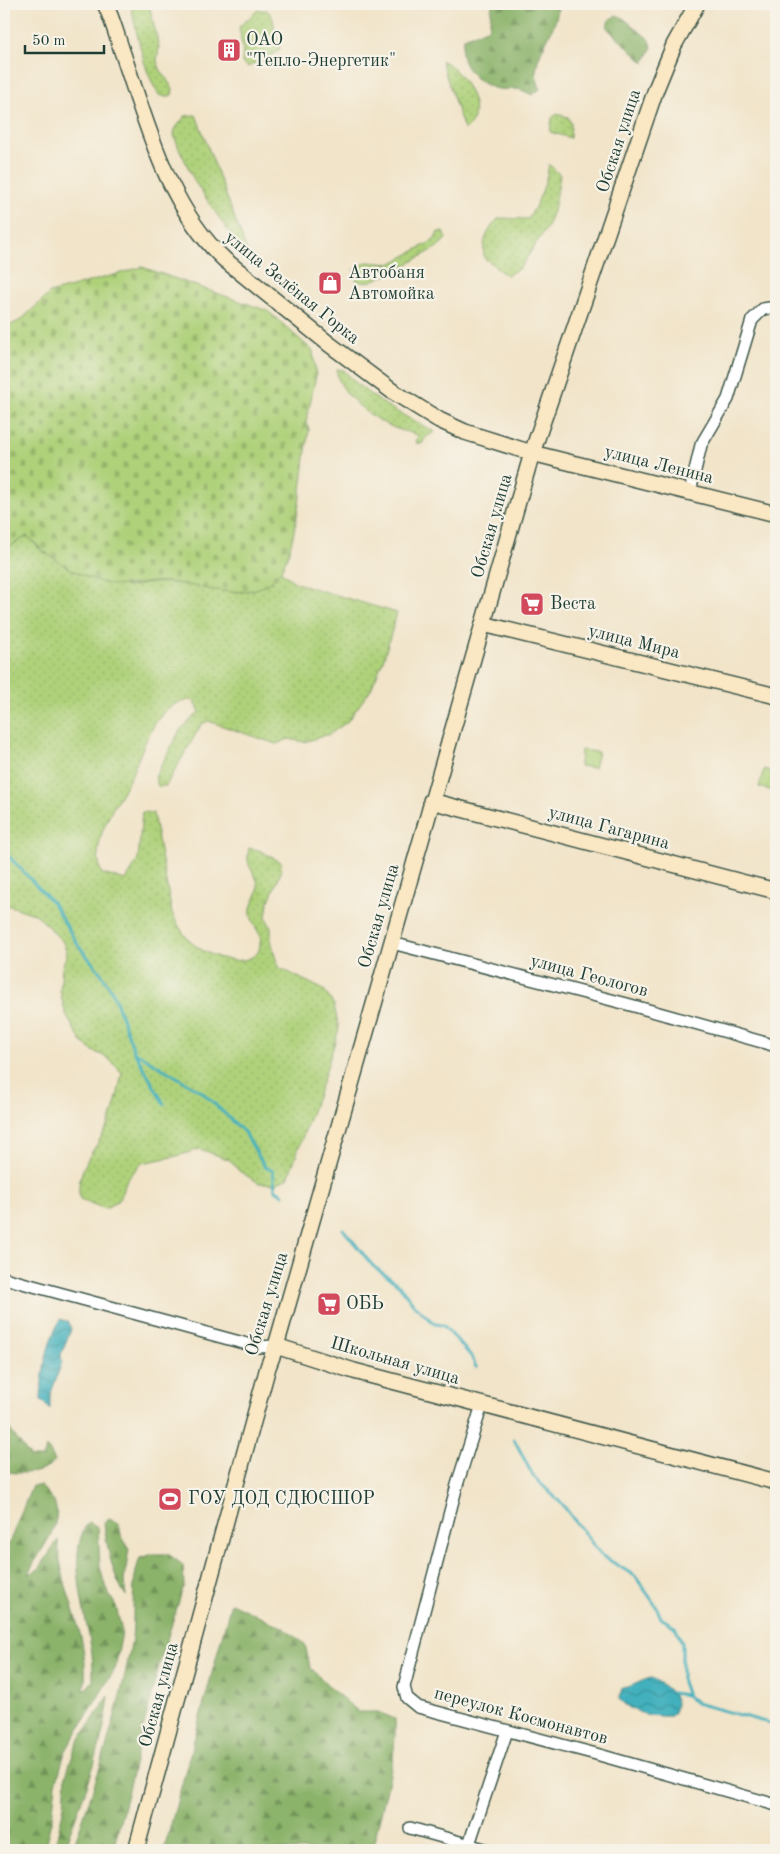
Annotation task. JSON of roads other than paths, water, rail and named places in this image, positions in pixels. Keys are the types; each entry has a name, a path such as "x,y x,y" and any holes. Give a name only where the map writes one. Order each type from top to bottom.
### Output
{"street":[{"name":"улица Зелёная Горка","path":"105,4 147,124 168,176 193,225 211,247 329,344 414,405 465,432 532,453"},
{"name":"Обская улица","path":"136,1850 268,1367 276,1346 532,453 656,89 674,46 697,4"},
{"path":"690,492 701,445 728,399 752,320 764,309 776,307"},
{"name":"улица Ленина","path":"532,453 776,514"},
{"name":"улица Мира","path":"483,624 776,696"},
{"name":"улица Гагарина","path":"431,800 776,891"},
{"name":"улица Геологов","path":"392,943 627,1004 776,1046"},
{"name":"Школьная улица","path":"4,1278 258,1347 276,1346 354,1371 776,1482"},
{"name":"переулок Космонавтов","path":"482,1405 457,1485 404,1687 407,1698 418,1707 596,1754 776,1805"},
{"path":"468,1848 507,1731"},
{"path":"410,1828 468,1848 488,1850"}],"water":[{"path":"61,1319 69,1322 71,1330 61,1354 62,1362 50,1396 50,1409 41,1400 42,1380 52,1337"},
{"path":"651,1678 662,1684 672,1693 676,1704 671,1716 643,1714 630,1708 619,1699 622,1688"}],"waterway":[{"path":"4,851 52,902 78,945 100,972 113,993 134,1051 164,1104"},
{"path":"135,1052 202,1092 245,1133 265,1167 273,1171 275,1189 283,1195"},
{"path":"343,1229 373,1266 399,1285 415,1306 434,1323 444,1326 471,1356 476,1367"},
{"path":"514,1439 533,1476 562,1504 601,1555 635,1576 656,1606 661,1618 675,1627 682,1643 682,1682 687,1696 696,1703 776,1725"},
{"path":"672,1693 686,1695"}],"place":[{"name":"ОАО \"Тепло-Энергетик\"","path":"229,50"},
{"name":"Автобаня Автомойка","path":"330,283"},
{"name":"Веста","path":"532,604"},
{"name":"ОБЬ","path":"329,1304"},
{"name":"ГОУ ДОД СДЮСШОР","path":"170,1499"}]}
